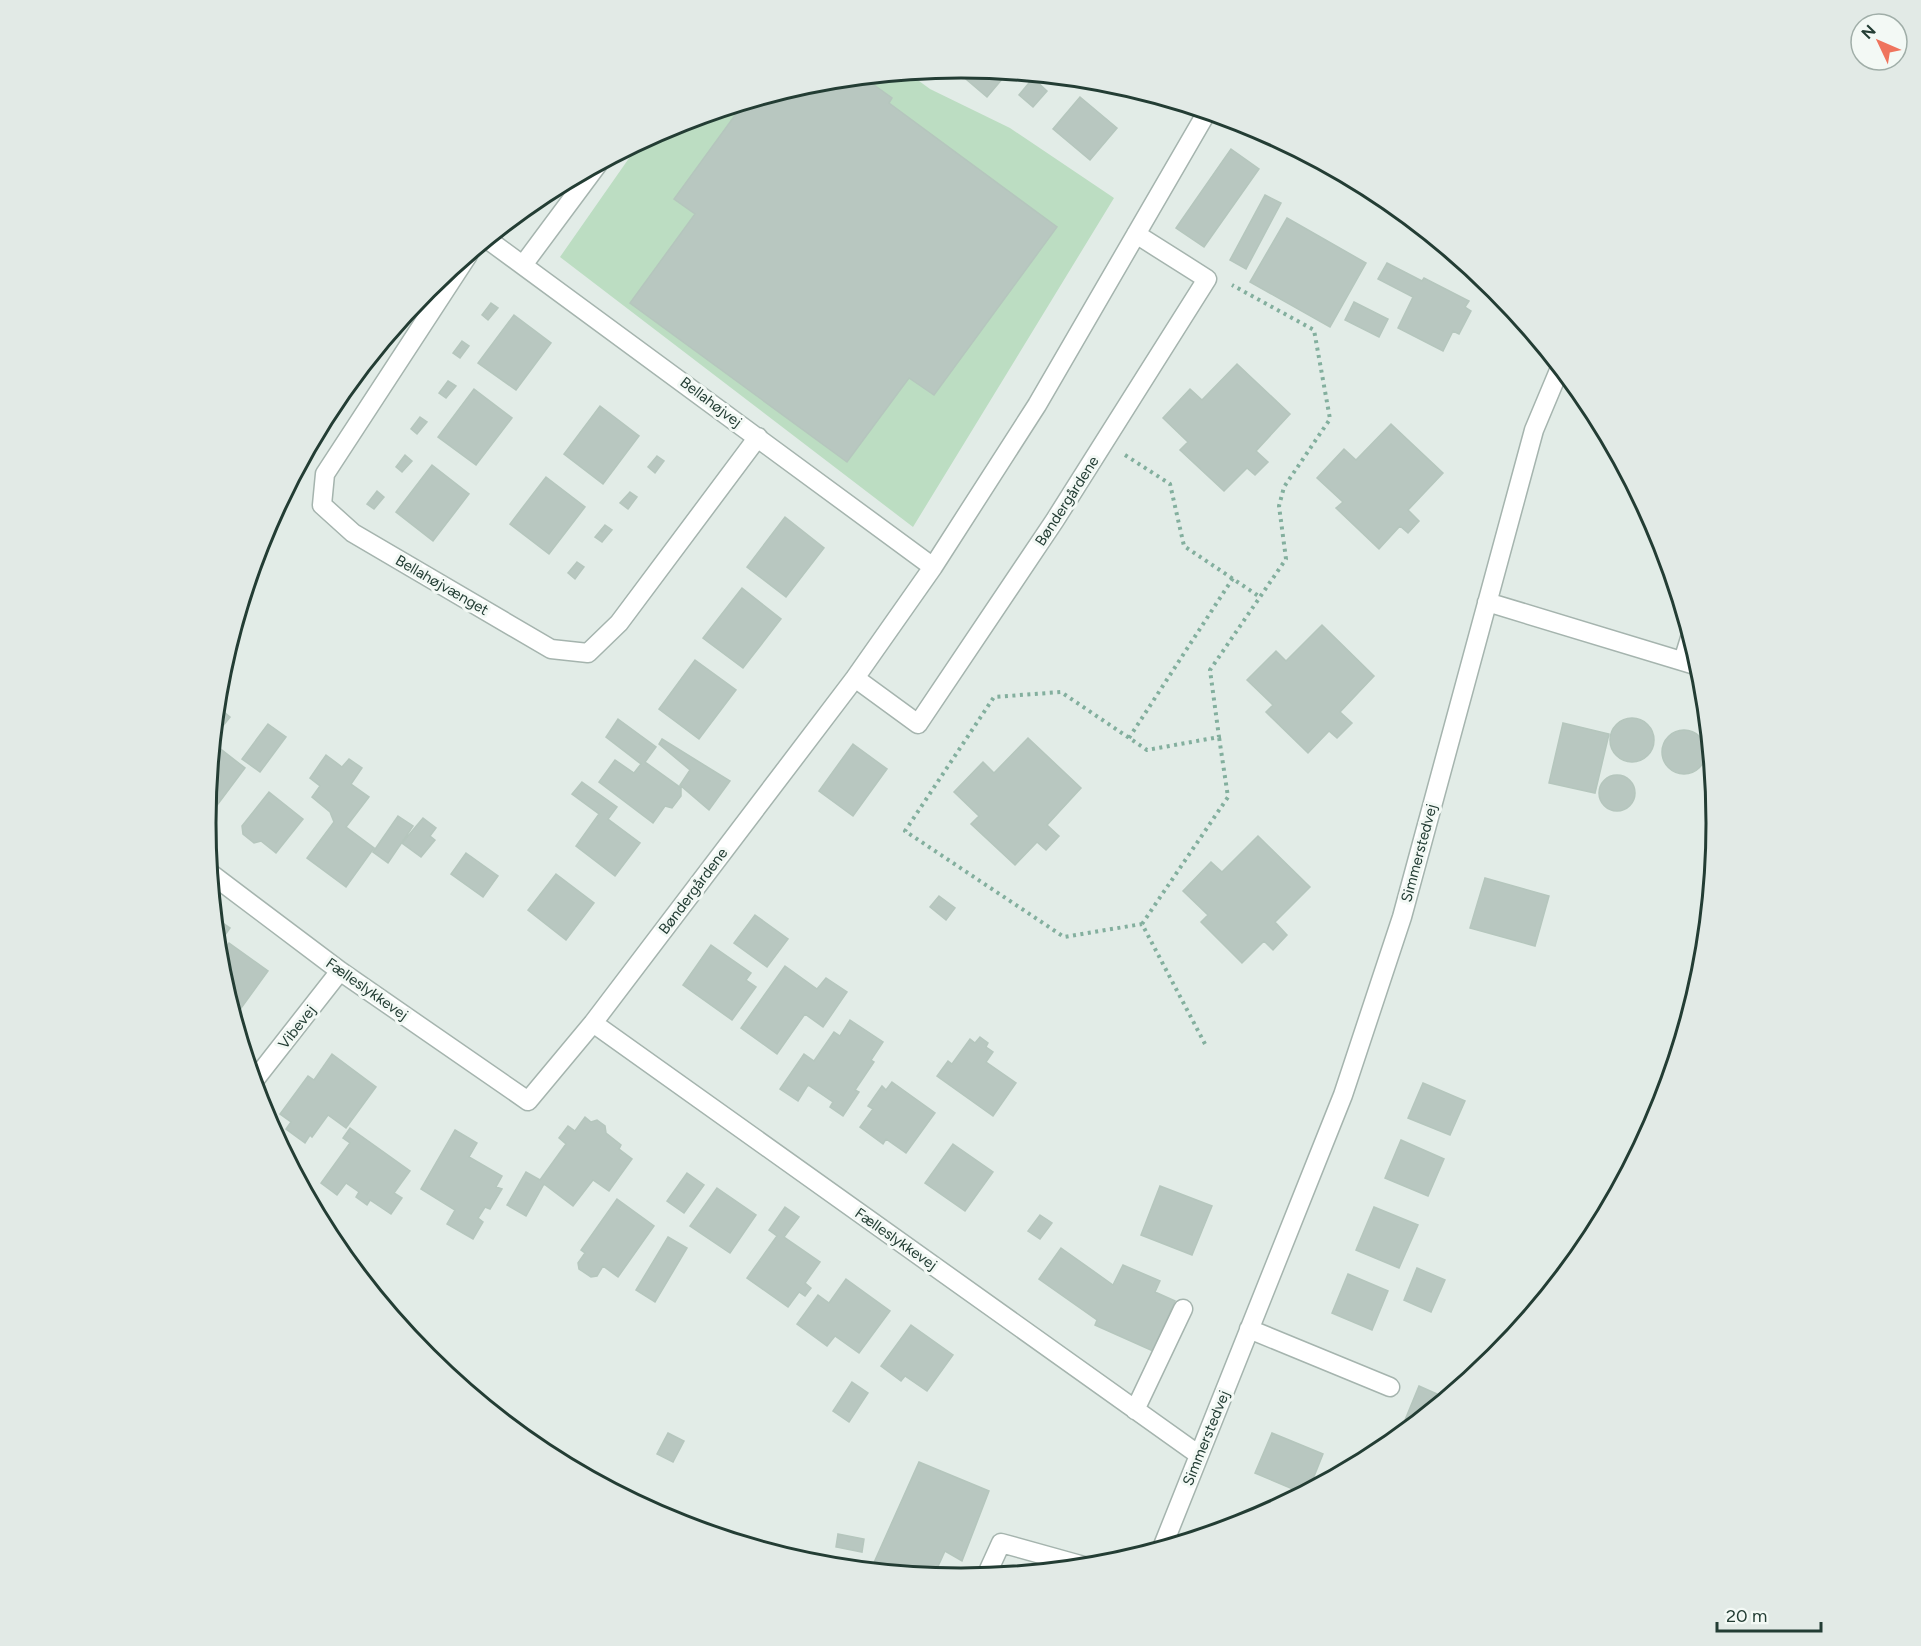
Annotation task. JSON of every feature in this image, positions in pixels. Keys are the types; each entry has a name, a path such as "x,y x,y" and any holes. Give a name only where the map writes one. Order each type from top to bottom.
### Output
{"street":[{"name":"Bøndergårdene","path":"528,1101 593,1023 855,678 933,567 1037,405 1203,119"},
{"path":"523,265 587,178"},
{"path":"1136,234 1207,279"},
{"name":"Bellahøjvej","path":"493,243 933,567"},
{"name":"Bellahøjvænget","path":"453,278 325,474 322,505 353,533 551,649 588,653 619,623 758,437"},
{"name":"Bøndergårdene","path":"855,678 918,724 1055,520 1207,279"},
{"name":"Simmerstedvej","path":"1165,1539 1343,1095 1398,928 1534,430 1557,376"},
{"path":"1487,602 1687,662"},
{"name":"Fælleslykkevej","path":"218,879 340,971 528,1101"},
{"name":"Vibevej","path":"260,1075 340,971"},
{"name":"Fælleslykkevej","path":"593,1023 1199,1455"},
{"path":"1135,1410 1183,1309"},
{"path":"1249,1329 1390,1387"},
{"path":"990,1567 1000,1543 1065,1561"}],"path":[{"path":"1207,279 1222,279 1314,330 1330,419 1284,487 1279,506 1286,559 1210,670 1228,797 1142,924 1064,938 905,831 994,697 1061,692 1147,750 1219,737"},
{"path":"1104,442 1170,484 1184,546 1260,597"},
{"path":"1129,738 1233,578"},
{"path":"1142,924 1205,1044"}],"green space":[{"path":"917,80 930,89 1010,128 1114,198 913,527 560,257 631,155 675,135 768,103 863,84"}],"building":[{"path":"965,78 1002,80 987,97"},
{"path":"1030,82 1038,82 1047,91 1033,107 1019,95"},
{"path":"872,83 892,98 889,103 1057,227 934,395 909,378 847,462 630,303 695,214 674,199 737,113 815,92"},
{"path":"1080,97 1117,128 1090,160 1053,129"},
{"path":"1231,149 1259,169 1204,247 1176,228"},
{"path":"1265,195 1281,203 1246,269 1230,260"},
{"path":"1287,218 1366,263 1330,327 1250,282"},
{"path":"1387,263 1422,281 1424,278 1469,301 1465,307 1471,311 1459,334 1453,331 1443,351 1398,328 1413,297 1378,279"},
{"path":"1354,302 1388,319 1379,337 1345,320"},
{"path":"491,303 498,308 488,320 482,315"},
{"path":"514,315 551,343 516,390 478,363"},
{"path":"462,341 469,346 460,358 453,353"},
{"path":"1237,364 1290,414 1256,451 1268,462 1255,475 1247,468 1224,491 1180,450 1188,442 1163,418 1190,389 1202,400"},
{"path":"448,381 456,386 446,398 439,393"},
{"path":"474,389 512,418 476,465 438,437"},
{"path":"600,406 639,436 603,484 564,454"},
{"path":"420,417 427,422 417,434 411,429"},
{"path":"1391,424 1443,473 1408,510 1419,521 1408,533 1400,526 1379,549 1336,508 1343,502 1317,478 1344,449 1356,460"},
{"path":"405,455 412,461 402,472 396,467"},
{"path":"657,456 664,461 655,473 648,467"},
{"path":"432,465 469,494 433,541 396,512"},
{"path":"546,477 585,507 549,554 510,524"},
{"path":"377,491 384,497 374,509 367,504"},
{"path":"630,492 637,497 628,509 620,503"},
{"path":"785,517 824,548 786,597 747,567"},
{"path":"605,525 612,530 602,542 595,537"},
{"path":"577,562 584,567 575,579 568,573"},
{"path":"742,588 781,619 743,668 703,638"},
{"path":"1322,625 1374,676 1340,712 1352,723 1337,738 1329,731 1308,753 1266,712 1273,705 1247,680 1276,651 1286,661"},
{"path":"695,660 736,690 699,739 659,709"},
{"path":"224,712 230,717 222,727"},
{"path":"1632,718 1641,719 1648,724 1653,731 1653,749 1648,756 1641,761 1632,762 1623,761 1616,756 1611,749 1610,740 1611,731 1616,724 1623,719"},
{"path":"618,719 656,747 645,762 681,788 681,796 672,808 665,806 653,823 599,782 615,760 634,773 641,764 606,737"},
{"path":"1563,723 1609,734 1595,793 1549,783"},
{"path":"268,724 286,737 260,772 242,759"},
{"path":"1684,730 1693,731 1700,736 1703,764 1700,768 1693,773 1684,774 1675,773 1668,768 1663,761 1662,752 1663,743 1668,736 1675,731"},
{"path":"1028,738 1081,788 1047,825 1059,836 1046,850 1037,842 1015,865 971,824 979,816 954,792 983,762 994,773"},
{"path":"662,739 730,781 709,810 680,785 690,770 659,744"},
{"path":"853,744 887,769 853,816 819,791"},
{"path":"220,748 245,768 216,806"},
{"path":"326,755 342,767 349,759 362,768 351,784 369,797 346,827 374,848 346,887 307,858 334,822 330,812 312,797 320,786 310,778"},
{"path":"1617,775 1630,780 1635,793 1630,806 1617,811 1604,806 1599,793 1604,780"},
{"path":"582,782 617,807 608,819 640,843 615,876 576,846 599,814 572,794"},
{"path":"269,792 303,819 276,853 261,841 254,843 243,834 242,826"},
{"path":"398,816 413,826 388,863 373,852"},
{"path":"423,818 436,828 430,836 435,840 421,857 402,843"},
{"path":"1258,836 1310,887 1275,922 1287,935 1273,950 1264,941 1242,963 1201,922 1208,915 1183,891 1211,862 1222,872"},
{"path":"466,853 498,876 483,897 451,874"},
{"path":"556,874 594,903 566,940 528,910"},
{"path":"1485,878 1549,896 1535,946 1470,928"},
{"path":"939,896 955,908 946,920 930,907"},
{"path":"755,915 788,939 767,967 734,943"},
{"path":"222,923 230,928 225,936"},
{"path":"229,943 268,971 240,1010 226,947"},
{"path":"711,945 751,973 746,980 756,987 732,1020 683,985"},
{"path":"785,966 817,989 826,978 847,992 823,1027 805,1014 777,1054 741,1028"},
{"path":"850,1020 883,1042 871,1060 874,1062 855,1090 859,1092 843,1116 830,1107 833,1102 808,1085 798,1101 780,1089 804,1054 814,1061 834,1032 840,1036"},
{"path":"980,1037 988,1043 986,1047 993,1052 986,1062 1016,1083 993,1116 937,1076 948,1061 952,1064 970,1039 975,1043"},
{"path":"332,1054 376,1087 346,1128 328,1115 305,1143 286,1129 291,1122 280,1114 308,1076 314,1080"},
{"path":"892,1082 935,1113 906,1153 886,1139 883,1144 860,1127 873,1109 868,1106 882,1086 886,1090"},
{"path":"1423,1083 1465,1101 1450,1135 1408,1118"},
{"path":"585,1117 591,1122 597,1120 605,1126 606,1133 621,1145 619,1149 632,1159 609,1191 593,1180 573,1206 544,1184 526,1216 507,1205 526,1172 540,1180 566,1144 559,1138 568,1126 575,1131"},
{"path":"350,1128 410,1171 394,1193 402,1198 391,1214 370,1200 367,1205 356,1197 359,1192 346,1183 337,1195 321,1183 350,1143 343,1138"},
{"path":"455,1130 477,1143 469,1157 502,1176 496,1187 502,1189 490,1209 485,1207 478,1218 483,1222 473,1239 447,1224 455,1210 421,1189"},
{"path":"1401,1140 1444,1159 1428,1196 1385,1178"},
{"path":"953,1144 993,1172 965,1211 925,1183"},
{"path":"687,1173 704,1185 684,1213 667,1201"},
{"path":"1160,1186 1212,1206 1192,1255 1141,1235"},
{"path":"717,1188 756,1215 730,1253 690,1226"},
{"path":"617,1199 654,1226 618,1277 603,1266 597,1276 591,1277 579,1269 578,1263 585,1253 581,1250"},
{"path":"785,1207 799,1217 784,1237 820,1262 805,1283 811,1288 805,1296 799,1292 788,1307 747,1278 777,1236 769,1230"},
{"path":"1374,1207 1418,1225 1399,1268 1356,1250"},
{"path":"1040,1215 1052,1223 1040,1239 1028,1231"},
{"path":"668,1237 687,1248 655,1302 636,1290"},
{"path":"1061,1248 1113,1285 1123,1265 1160,1281 1155,1292 1175,1301 1153,1351 1095,1325 1097,1320 1039,1279"},
{"path":"1417,1268 1445,1280 1431,1312 1404,1300"},
{"path":"1348,1274 1388,1291 1372,1330 1332,1313"},
{"path":"846,1279 890,1311 859,1353 835,1336 827,1346 797,1324 818,1295 829,1303"},
{"path":"911,1325 953,1355 927,1391 905,1376 901,1381 881,1366"},
{"path":"852,1382 868,1393 849,1422 833,1411"},
{"path":"1419,1386 1438,1394 1414,1414 1405,1420"},
{"path":"668,1433 684,1441 673,1462 657,1454"},
{"path":"1272,1433 1323,1454 1313,1479 1293,1489 1255,1473"},
{"path":"919,1462 989,1491 962,1561 945,1551 938,1567 874,1563"},
{"path":"838,1534 864,1539 862,1552 836,1547"}]}
